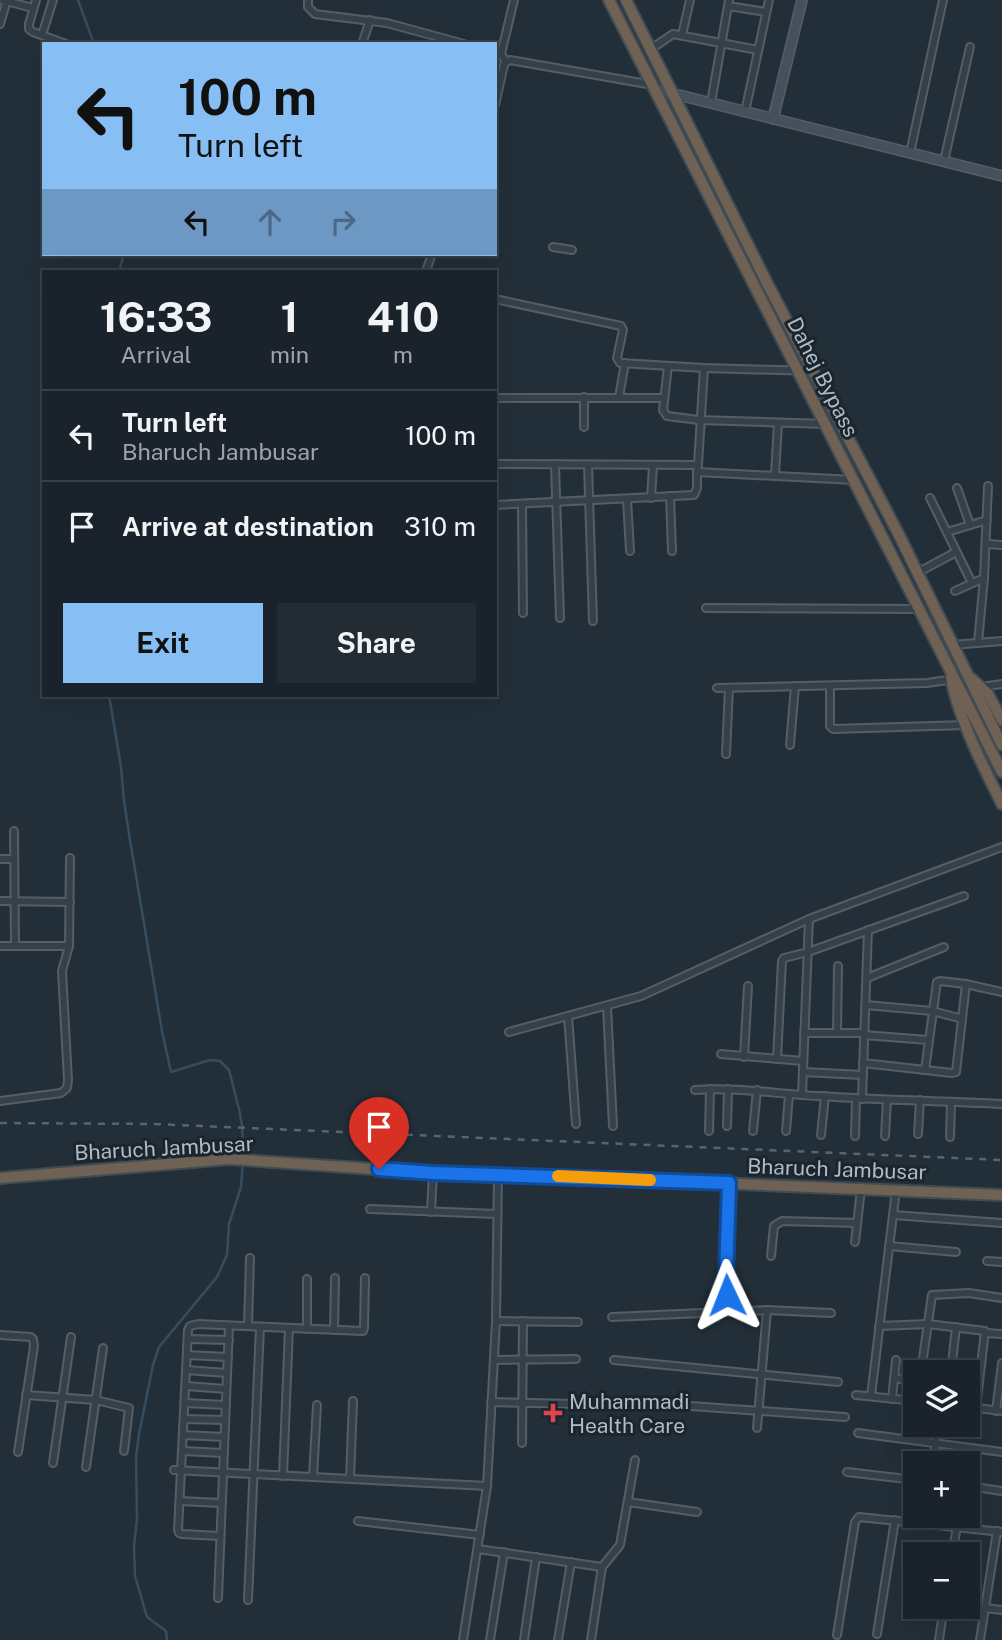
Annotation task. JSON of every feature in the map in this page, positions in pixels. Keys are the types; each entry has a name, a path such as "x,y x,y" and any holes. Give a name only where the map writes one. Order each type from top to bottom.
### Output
{"highway":[{"name":"Dahej Bypass","path":"609,0 920,609 953,679"},
{"name":"Dahej Bypass","path":"626,0 1002,745"},
{"path":"947,663 954,649"},
{"path":"965,672 999,708 1002,720"},
{"path":"953,679 955,698 1002,804"},
{"path":"953,679 1002,772"},
{"name":"Bharuch Jambusar","path":"0,1178 229,1159 433,1173 1002,1195"}],"street":[{"path":"0,24 5,0 33,8"},
{"path":"36,0 29,29 60,42"},
{"path":"42,36 53,0"},
{"path":"308,0 308,7 314,14 387,23 457,42"},
{"path":"506,62 498,53 514,0"},
{"path":"682,35 690,0"},
{"path":"755,10 757,0"},
{"path":"745,112 769,0"},
{"path":"773,119 802,0"},
{"path":"910,153 943,0"},
{"path":"711,103 729,3 766,12"},
{"path":"363,42 370,20"},
{"path":"651,49 673,34 758,50"},
{"path":"944,162 970,47"},
{"path":"506,62 514,60 654,87 1002,176"},
{"path":"497,97 506,62"},
{"path":"554,247 572,250"},
{"path":"497,299 621,326 623,330 617,360 620,363 813,371"},
{"path":"618,397 625,363"},
{"path":"668,366 663,410 667,416 699,420 826,425"},
{"path":"497,505 694,495 697,492 704,368"},
{"path":"584,397 584,427"},
{"path":"497,398 664,398"},
{"path":"775,475 778,423"},
{"path":"497,464 653,465 854,480"},
{"path":"555,464 560,618"},
{"path":"588,464 593,621"},
{"path":"651,498 653,465"},
{"path":"978,643 988,486"},
{"path":"957,488 970,525"},
{"path":"670,496 672,551"},
{"path":"930,498 972,583"},
{"path":"627,499 630,551"},
{"path":"522,504 523,613"},
{"path":"947,532 987,520"},
{"path":"986,544 1002,545"},
{"path":"917,573 956,552"},
{"path":"955,591 984,578"},
{"path":"706,608 920,609"},
{"path":"954,649 1002,641"},
{"path":"717,688 927,683 953,679"},
{"path":"981,687 1002,684"},
{"path":"790,745 794,686"},
{"path":"830,686 830,726 833,729 966,725"},
{"path":"726,754 729,688"},
{"path":"14,831 15,946"},
{"path":"509,1032 641,996 809,919 1002,847"},
{"path":"0,1101 61,1093 67,1087 62,971 69,946 70,858"},
{"path":"0,859 14,859"},
{"path":"777,1059 782,961 964,896"},
{"path":"0,901 70,902"},
{"path":"802,1095 809,919"},
{"path":"855,1136 863,1075 868,930"},
{"path":"0,946 69,946"},
{"path":"867,978 944,947"},
{"path":"837,1033 838,966"},
{"path":"925,1070 937,982 966,984 1002,992"},
{"path":"863,1063 956,1072 966,984"},
{"path":"744,1057 748,986"},
{"path":"965,996 976,986"},
{"path":"866,1005 932,1011 958,1018"},
{"path":"607,1006 613,1126"},
{"path":"568,1016 576,1124"},
{"path":"804,1033 864,1034 928,1040"},
{"path":"721,1055 803,1060"},
{"path":"803,1072 863,1075"},
{"path":"709,1131 710,1089"},
{"path":"726,1126 728,1089"},
{"path":"695,1090 757,1090 825,1097 1002,1104"},
{"path":"753,1131 757,1090"},
{"path":"786,1132 789,1094"},
{"path":"821,1135 825,1097"},
{"path":"885,1136 887,1100"},
{"path":"918,1134 919,1100"},
{"path":"950,1137 951,1102"},
{"path":"431,1212 433,1173"},
{"path":"464,1640 487,1486 496,1321 498,1174"},
{"path":"729,1183 726,1279 729,1312"},
{"path":"855,1242 861,1189"},
{"path":"871,1396 896,1190"},
{"path":"370,1209 496,1214"},
{"path":"893,1215 1002,1223"},
{"path":"771,1256 774,1226 782,1221 857,1223"},
{"path":"889,1246 956,1252"},
{"path":"248,1326 250,1258"},
{"path":"987,1261 1002,1262"},
{"path":"334,1330 335,1278"},
{"path":"220,1536 179,1533 178,1470 183,1451 190,1326 360,1331 364,1328 365,1278"},
{"path":"307,1279 307,1329"},
{"path":"923,1360 932,1295 969,1293 1002,1298"},
{"path":"757,1428 767,1310"},
{"path":"612,1317 767,1310 831,1313"},
{"path":"496,1321 578,1322"},
{"path":"522,1443 523,1321"},
{"path":"879,1326 928,1324 1002,1334"},
{"path":"218,1598 229,1326"},
{"path":"248,1601 260,1327"},
{"path":"952,1360 956,1327"},
{"path":"283,1476 289,1328"},
{"path":"980,1378 986,1333"},
{"path":"0,1335 33,1339 18,1452"},
{"path":"53,1463 71,1337"},
{"path":"188,1339 229,1340"},
{"path":"86,1468 103,1348"},
{"path":"187,1356 228,1357"},
{"path":"494,1360 576,1359"},
{"path":"614,1360 838,1382"},
{"path":"892,1399 896,1360"},
{"path":"980,1409 999,1411 1002,1363"},
{"path":"186,1370 227,1373"},
{"path":"894,1378 903,1379"},
{"path":"186,1386 226,1389"},
{"path":"26,1395 96,1400 130,1409 124,1451"},
{"path":"856,1395 903,1400"},
{"path":"349,1479 353,1401"},
{"path":"491,1402 623,1405 635,1402 845,1417"},
{"path":"185,1403 226,1405"},
{"path":"313,1477 317,1405"},
{"path":"184,1419 225,1420"},
{"path":"858,1433 1002,1452"},
{"path":"183,1435 224,1437"},
{"path":"934,1451 936,1437"},
{"path":"183,1451 223,1453"},
{"path":"591,1640 602,1567 620,1545 635,1461"},
{"path":"178,1470 487,1486"},
{"path":"847,1472 903,1479"},
{"path":"980,1488 1002,1491"},
{"path":"180,1501 221,1503"},
{"path":"628,1502 697,1512"},
{"path":"837,1635 857,1519 862,1516 903,1520"},
{"path":"877,1634 895,1520"},
{"path":"358,1521 480,1535"},
{"path":"968,1528 1000,1531 980,1640"},
{"path":"478,1549 602,1567"},
{"path":"489,1640 504,1552"},
{"path":"523,1640 536,1557"},
{"path":"558,1640 571,1562"},
{"path":"985,1608 1002,1610"},
{"path":"939,1640 942,1619"}],"waterway":[{"path":"78,0 93,42"},
{"path":"119,270 123,256"},
{"path":"109,697 129,834 171,1072 210,1060 220,1061 229,1070 242,1125 243,1155"},
{"path":"167,1640 166,1631 147,1617 135,1576 136,1457 139,1434 159,1347 217,1277 227,1255 229,1224 241,1187 243,1162"}],"railway":[{"path":"0,1123 154,1124 1002,1160"}],"slow traffic":[{"path":"558,1176 650,1180"}],"place":[{"name":"Muhammadi Health Care","path":"553,1413"}],"route":[{"path":"379,1169 729,1183 727,1295"}]}
